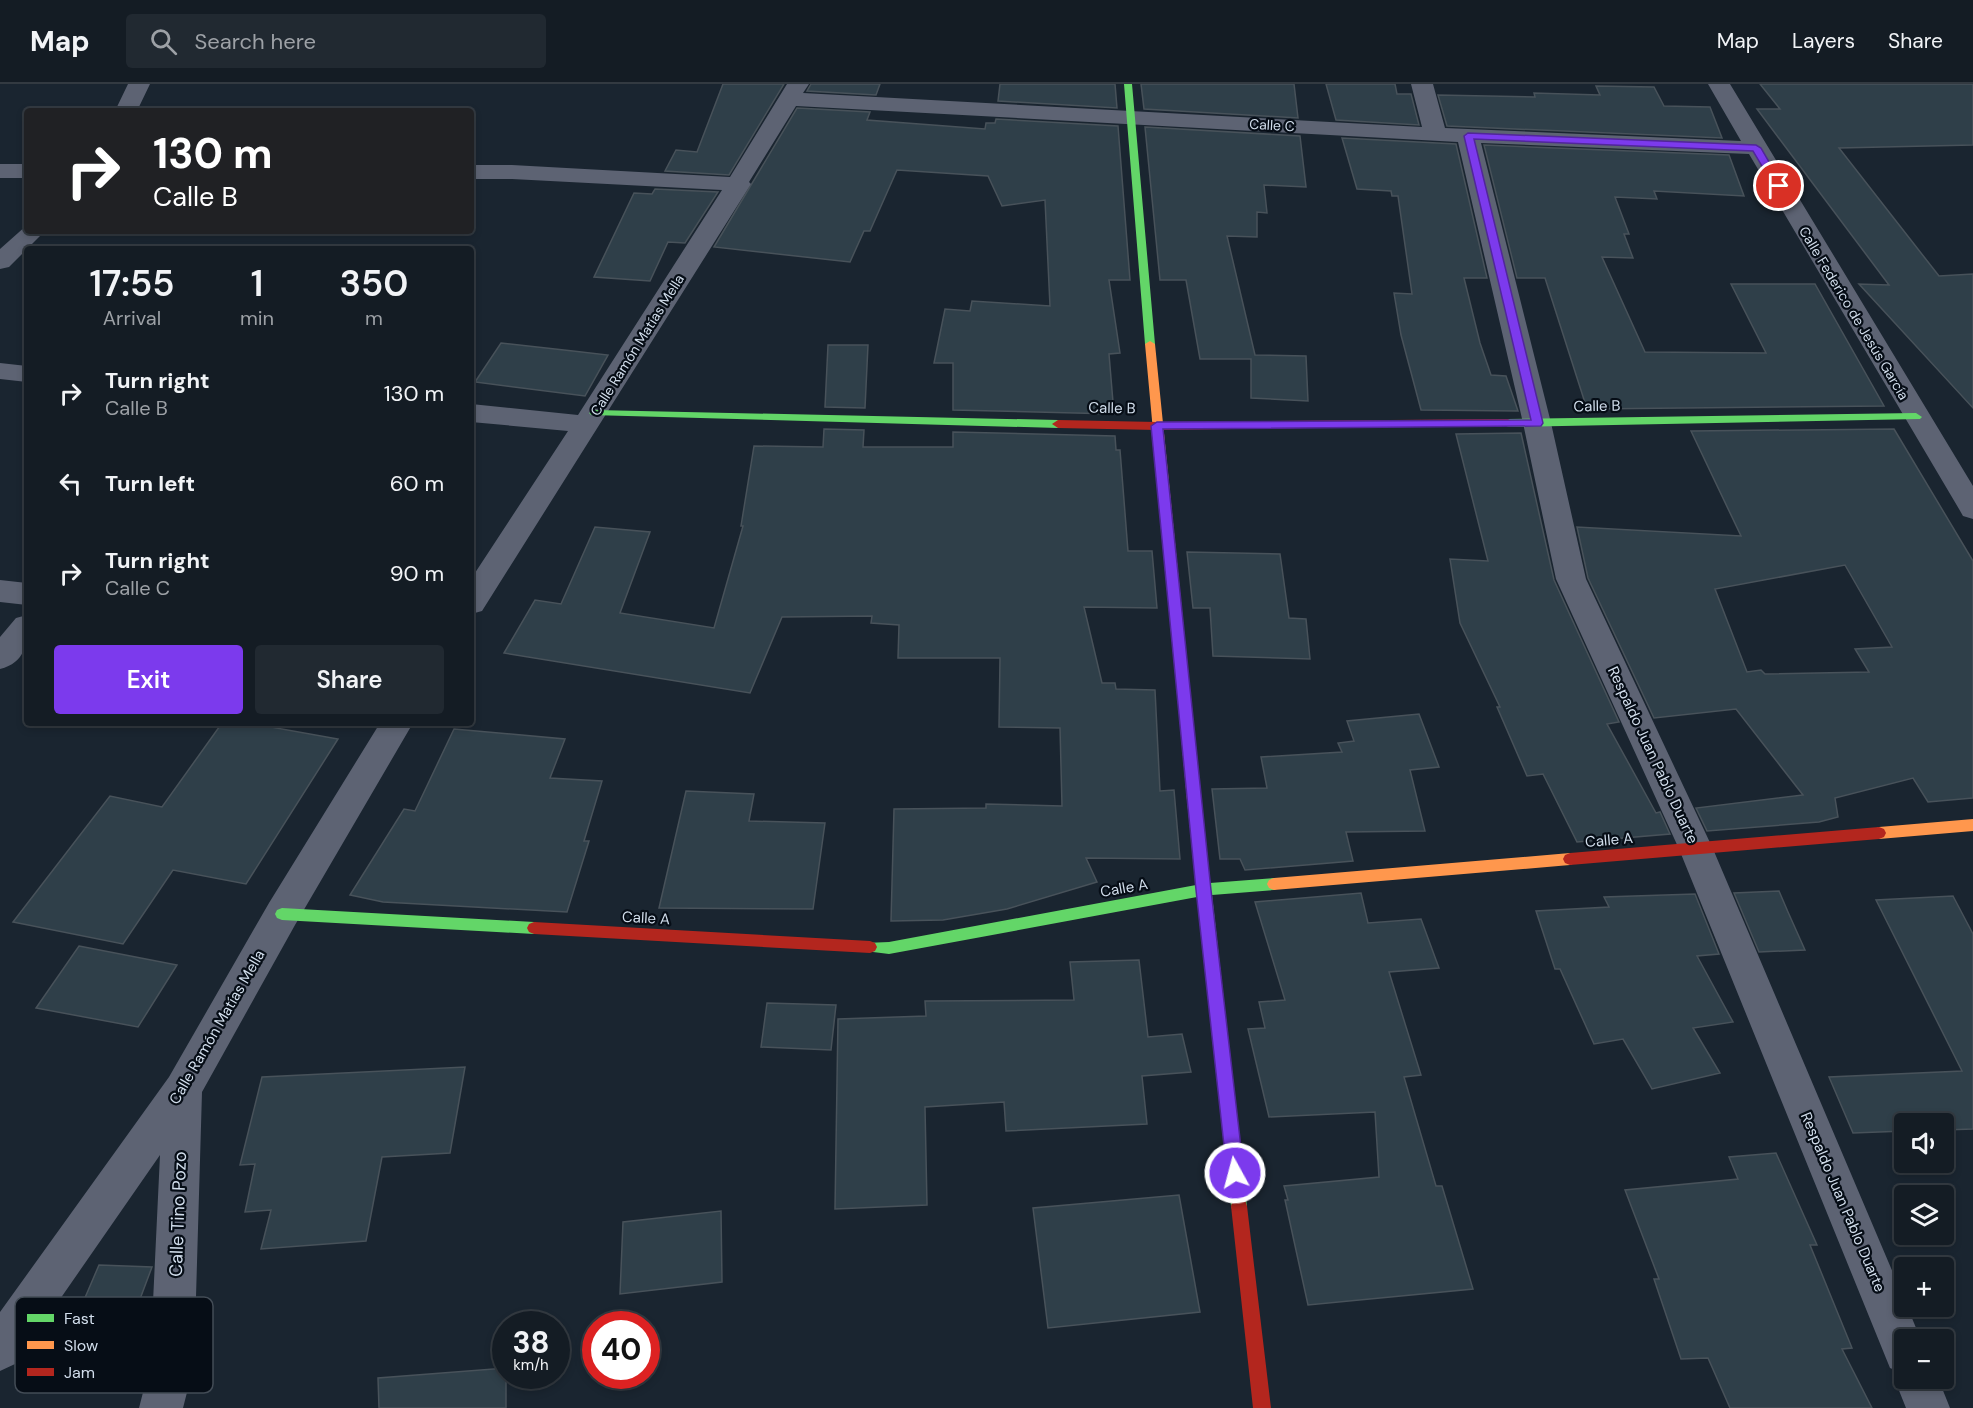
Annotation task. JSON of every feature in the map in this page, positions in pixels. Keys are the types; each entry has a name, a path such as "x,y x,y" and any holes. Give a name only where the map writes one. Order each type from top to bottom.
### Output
{"street":[{"path":"127,108 138,84"},
{"path":"1128,84 1157,426 1203,890 1262,1408"},
{"path":"1422,84 1435,133"},
{"name":"Calle Federico de Jesús García","path":"1719,84 1916,417 1973,508"},
{"name":"Calle C","path":"793,92 1132,119 1756,148"},
{"name":"Calle Ramón Matías Mella","path":"474,598 591,419 739,184 793,92"},
{"name":"Respaldo Juan Pablo Duarte","path":"1468,136 1537,423 1571,579 1696,849 1895,1329"},
{"path":"0,171 24,171"},
{"path":"474,172 739,184"},
{"path":"0,262 30,234"},
{"path":"0,371 24,374"},
{"path":"474,413 591,419"},
{"name":"Calle B","path":"591,419 1157,426 1916,417"},
{"path":"0,591 24,594"},
{"path":"0,658 24,630"},
{"name":"Calle Ramón Matías Mella","path":"37,1297 183,1090 282,914 395,726"},
{"name":"Calle A","path":"282,914 890,948 1203,890 1973,825"},
{"name":"Calle Tino Pozo","path":"175,1297 183,1090"},
{"name":"Calle Ramón Matías Mella","path":"0,1349 15,1328"},
{"path":"1920,1389 1928,1408"},
{"name":"Calle Tino Pozo","path":"161,1408 165,1393"}],"building":[{"path":"723,84 784,84 729,175 665,171 676,150 697,152"},
{"path":"811,84 880,84 876,95 807,91"},
{"path":"1000,84 1115,84 1117,108 998,101"},
{"path":"1141,84 1294,84 1298,118 1144,109"},
{"path":"1326,84 1395,84 1397,94 1411,94 1419,125 1336,120"},
{"path":"1760,84 1973,84 1973,145 1839,148 1939,276 1973,274 1973,408 1859,284 1889,285 1757,109 1780,109"},
{"path":"1596,86 1654,87 1664,106 1710,107 1722,138 1447,126 1438,95 1535,97 1534,93 1600,95"},
{"path":"797,108 870,112 867,120 985,129 986,123 995,123 996,119 1118,126 1130,280 1109,280 1120,353 1109,354 1114,414 953,410 953,363 934,363 945,309 970,311 972,301 1050,306 1045,200 1002,206 988,176 897,170 870,231 864,231 850,262 714,247"},
{"path":"1145,127 1300,136 1306,187 1264,185 1267,213 1257,212 1257,237 1227,236 1255,355 1306,356 1308,401 1251,398 1251,359 1200,359 1186,280 1160,280"},
{"path":"1342,138 1456,144 1487,278 1464,278 1480,343 1491,375 1506,376 1518,411 1421,410 1401,335 1394,293 1412,294 1398,196 1392,196 1391,191 1357,189"},
{"path":"1484,145 1729,155 1744,196 1654,191 1657,199 1615,197 1629,234 1624,234 1633,258 1602,257 1645,352 1766,353 1731,284 1815,284 1884,406 1587,409 1545,278 1517,278"},
{"path":"655,189 718,192 685,243 668,242 650,281 594,277 634,193 652,194"},
{"path":"501,343 608,355 585,396 475,382"},
{"path":"828,345 868,345 865,408 825,407"},
{"path":"824,429 864,430 863,447 953,447 953,432 1115,436 1116,450 1120,450 1128,551 1152,551 1157,608 1084,607 1102,683 1115,683 1116,689 1155,690 1160,791 1174,790 1180,859 1086,858 1097,882 1007,909 943,920 891,921 894,809 986,808 986,804 1062,806 1060,728 999,727 1000,658 898,658 899,625 871,623 872,616 782,617 750,693 504,653 535,600 561,604 595,527 650,532 620,613 714,628 743,526 741,526 754,446 823,447"},
{"path":"1894,429 1973,561 1973,798 1928,802 1913,778 1835,798 1838,817 1819,822 1707,831 1696,808 1803,795 1736,709 1654,718 1588,578 1577,527 1741,536 1691,431","holes":["1845,565 1892,647 1855,649 1869,672 1765,674 1761,670 1747,672 1715,589"]},
{"path":"1521,433 1554,580 1619,722 1607,724 1656,813 1660,812 1670,834 1577,842 1543,774 1527,776 1497,707 1500,707 1460,623 1450,559 1488,561 1456,434"},
{"path":"1187,552 1280,554 1289,618 1306,619 1310,659 1213,656 1210,608 1193,608"},
{"path":"1419,714 1439,767 1410,770 1425,831 1346,832 1353,861 1245,870 1240,859 1220,859 1212,789 1267,788 1261,757 1342,752 1338,743 1354,741 1347,721"},
{"path":"220,726 265,726 338,739 246,884 173,870 123,944 13,922 110,796 162,807"},
{"path":"454,729 565,739 550,778 602,781 584,841 589,841 567,912 383,902 350,895 404,809 415,811"},
{"path":"686,791 754,794 749,821 825,823 813,909 659,908"},
{"path":"1779,891 1805,950 1759,952 1734,893"},
{"path":"1361,893 1368,923 1421,919 1439,968 1389,972 1421,1075 1404,1077 1436,1186 1442,1186 1473,1289 1308,1305 1284,1186 1379,1177 1375,1112 1269,1117 1248,1029 1265,1028 1259,1002 1285,1000 1255,902"},
{"path":"1695,894 1719,954 1697,956 1733,1022 1693,1028 1720,1073 1652,1089 1623,1039 1594,1044 1560,969 1555,969 1536,911 1609,907 1604,897"},
{"path":"1953,896 1973,934 1973,1129 1954,1130 1954,1113 1894,1113 1894,1131 1853,1133 1829,1077 1962,1071 1876,900"},
{"path":"79,946 177,965 138,1027 36,1008"},
{"path":"1139,960 1148,1037 1182,1034 1191,1072 1142,1076 1147,1124 1006,1131 1004,1102 925,1107 927,1205 835,1209 838,1019 926,1016 925,1001 1074,1000 1070,962"},
{"path":"767,1003 836,1005 831,1050 761,1047"},
{"path":"465,1067 450,1153 382,1157 366,1241 261,1249 271,1210 245,1212 255,1164 240,1165 262,1077"},
{"path":"1776,1153 1817,1245 1810,1245 1852,1348 1842,1349 1872,1408 1730,1408 1708,1358 1681,1359 1654,1279 1659,1279 1625,1190 1738,1179 1729,1157"},
{"path":"1179,1195 1200,1312 1048,1328 1033,1208"},
{"path":"721,1211 722,1282 620,1294 623,1222"},
{"path":"99,1265 152,1267 141,1297 85,1297"},
{"path":"492,1369 492,1389 506,1389 506,1408 379,1408 378,1378"}],"traffic: fast":[{"path":"1128,84 1150,344"},
{"path":"595,413 1058,424"},
{"path":"1508,423 1916,417"},
{"path":"1194,800 1239,1206"},
{"path":"870,947 889,948 1203,890 1274,884"},
{"path":"282,914 534,928"}],"traffic: slow":[{"path":"1150,344 1194,800"},
{"path":"1879,833 1973,825"},
{"path":"1274,884 1570,859"}],"traffic: jam":[{"path":"1058,424 1157,426 1508,423"},
{"path":"1570,859 1879,833"},
{"path":"534,928 870,947"},
{"path":"1239,1206 1262,1408"}],"route":[{"path":"1235,1173 1203,890 1157,426 1537,423 1468,136 1756,148 1779,186"}]}
